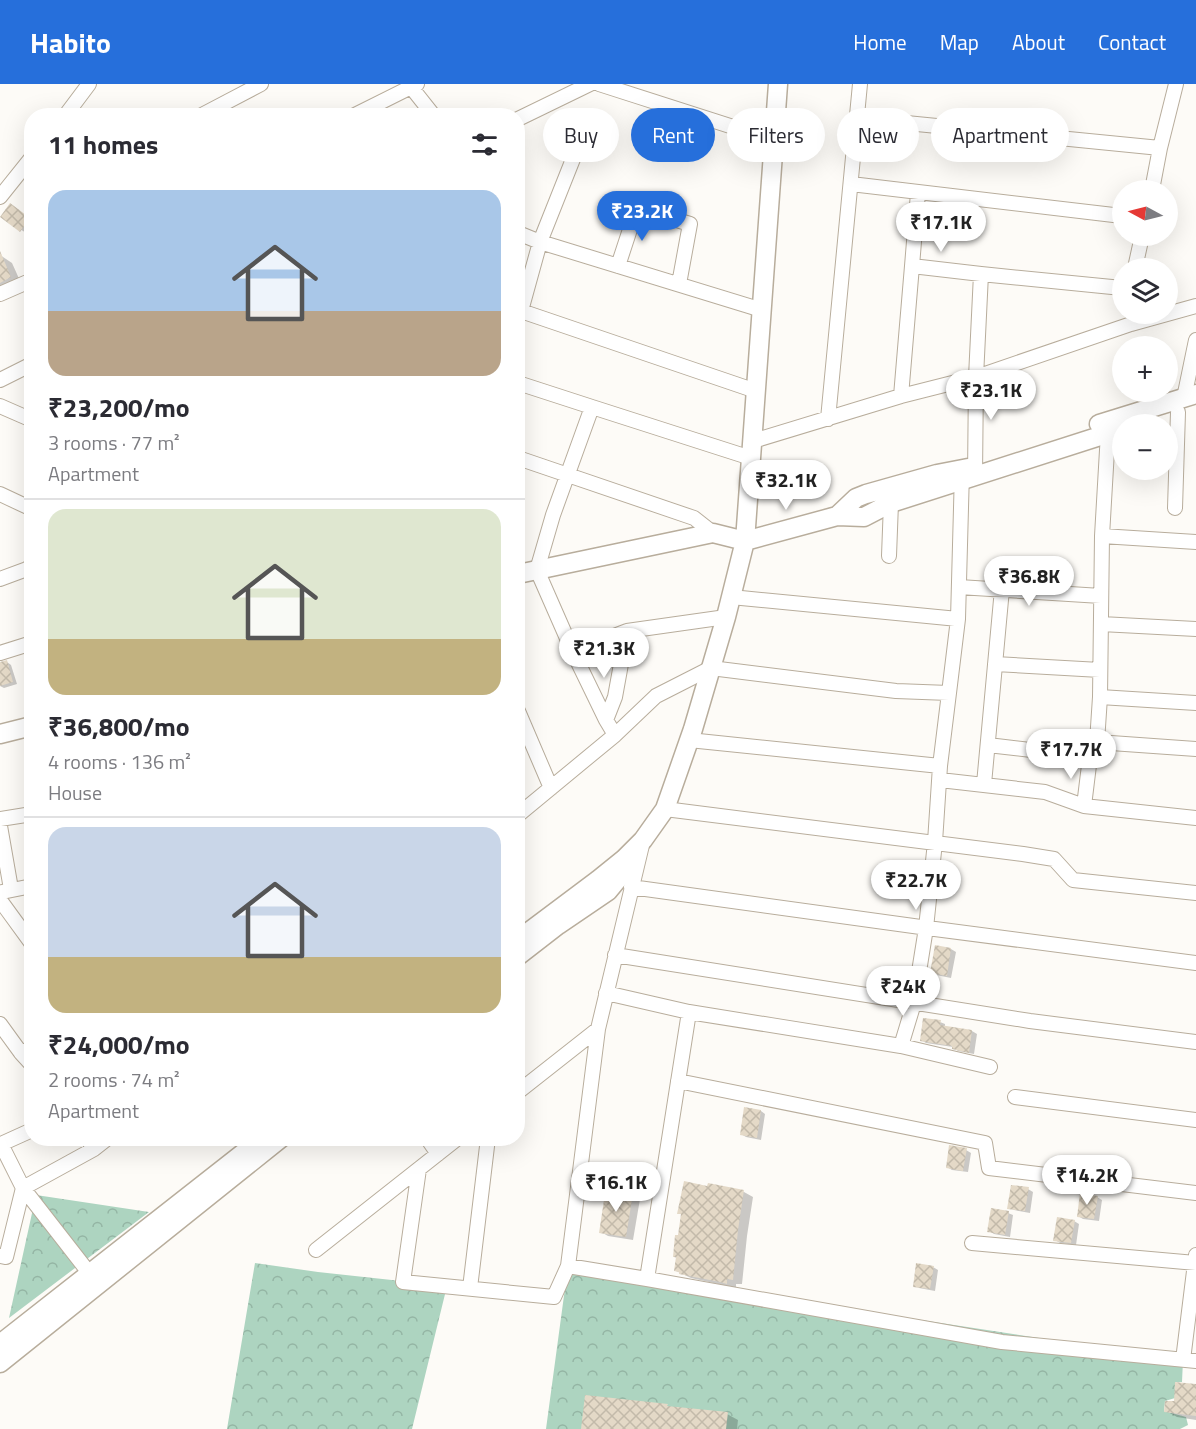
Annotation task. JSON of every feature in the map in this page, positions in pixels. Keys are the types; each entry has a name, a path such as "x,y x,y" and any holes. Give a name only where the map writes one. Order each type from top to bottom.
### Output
{"street":[{"path":"70,108 89,84"},
{"path":"215,108 261,84"},
{"path":"525,116 590,84"},
{"path":"599,84 727,125"},
{"path":"776,108 778,84"},
{"path":"857,108 860,84"},
{"path":"1154,180 1176,84"},
{"path":"369,108 414,86 429,108"},
{"path":"919,124 1160,148"},
{"path":"525,293 540,242 572,162"},
{"path":"525,935 624,859 644,840 664,809 689,740 726,617 745,541 772,162"},
{"path":"828,419 852,162"},
{"path":"0,197 24,168"},
{"path":"850,184 1112,215"},
{"path":"901,396 918,193"},
{"path":"618,266 637,208 690,224 679,284"},
{"path":"525,237 762,310"},
{"path":"912,266 1112,287"},
{"path":"901,1046 914,1003 926,928 935,842 940,773 958,619 981,274"},
{"path":"0,294 24,284"},
{"path":"1178,310 1196,306"},
{"path":"525,316 756,391"},
{"path":"525,384 592,407 752,450 828,419 976,376 1117,324"},
{"path":"1175,508 1196,340"},
{"path":"0,380 24,368"},
{"path":"1156,414 1188,402"},
{"path":"0,406 24,416"},
{"path":"592,407 537,570 573,651 615,735"},
{"path":"968,473 1112,420"},
{"path":"525,460 694,518 714,533 745,541 837,516 856,498 889,495 1112,432"},
{"path":"1084,806 1090,757 1097,742 1101,670 1102,536 1112,455"},
{"path":"0,494 24,505"},
{"path":"889,495 889,556"},
{"path":"525,573 714,533"},
{"path":"1102,536 1196,542"},
{"path":"0,579 24,570"},
{"path":"959,587 1101,596"},
{"path":"984,784 1002,590"},
{"path":"731,597 958,619"},
{"path":"573,651 627,631 726,617"},
{"path":"1101,624 1196,629"},
{"path":"606,720 615,698 627,631"},
{"path":"0,653 24,646"},
{"path":"995,664 1101,670"},
{"path":"525,809 615,735 656,696 711,668 896,691 949,693"},
{"path":"1100,697 1196,703"},
{"path":"525,727 551,788"},
{"path":"0,734 24,728"},
{"path":"689,740 940,773 984,784 1045,792 1084,806 1196,818"},
{"path":"1097,742 1196,749"},
{"path":"988,745 1090,757"},
{"path":"664,809 1054,859 1073,880 1196,892"},
{"path":"0,819 24,815"},
{"path":"0,826 6,891 24,888"},
{"path":"419,1169 403,1282 554,1297 568,1266 598,1029 644,840"},
{"path":"525,951 608,891 622,874 624,859"},
{"path":"632,887 1196,963"},
{"path":"0,900 24,933"},
{"path":"615,955 1030,1022 1196,1042"},
{"path":"606,993 689,1012 901,1046 990,1067"},
{"path":"647,1279 689,1012"},
{"path":"0,1024 24,1048"},
{"path":"525,1086 598,1029"},
{"path":"678,1081 985,1143 989,1168 1196,1193"},
{"path":"1015,1097 1196,1120"},
{"path":"24,1133 0,1143 23,1188 90,1274"},
{"path":"0,1256 6,1257 23,1188 88,1146"},
{"path":"0,1344 252,1146"},
{"path":"0,1363 272,1146"},
{"path":"432,1146 438,1154"},
{"path":"316,1250 448,1146"},
{"path":"470,1288 487,1146"},
{"path":"568,1266 1002,1342 1190,1360 1195,1260 972,1243"}],"green space":[{"path":"36,1195 149,1212 9,1318"},
{"path":"255,1263 447,1286 412,1429 227,1429"},
{"path":"568,1266 1183,1360 1182,1382 1175,1382 1175,1398 1165,1401 1164,1411 1186,1417 1188,1425 1180,1429 546,1429"}],"building":[{"path":"10,203 24,214 24,226 20,232 0,217"},
{"path":"0,251 11,277 0,283"},
{"path":"7,660 13,682 0,686 0,662"},
{"path":"935,945 951,948 947,976 930,973"},
{"path":"923,1018 941,1020 940,1025 972,1030 969,1053 952,1049 952,1046 920,1041"},
{"path":"744,1107 761,1110 757,1138 740,1135"},
{"path":"949,1145 967,1148 963,1171 946,1168"},
{"path":"684,1181 744,1190 733,1280 727,1279 727,1284 674,1271 675,1235 678,1235 681,1214 677,1214"},
{"path":"1011,1185 1029,1187 1025,1211 1007,1209"},
{"path":"604,1189 633,1193 626,1237 599,1233"},
{"path":"1080,1193 1098,1196 1094,1219 1077,1217"},
{"path":"991,1208 1009,1211 1005,1235 987,1232"},
{"path":"1057,1217 1075,1220 1071,1243 1053,1241"},
{"path":"916,1263 934,1266 930,1289 913,1287"},
{"path":"1175,1382 1196,1384 1196,1416 1164,1412 1165,1401 1174,1401"},
{"path":"585,1395 728,1412 726,1429 581,1429"}]}
